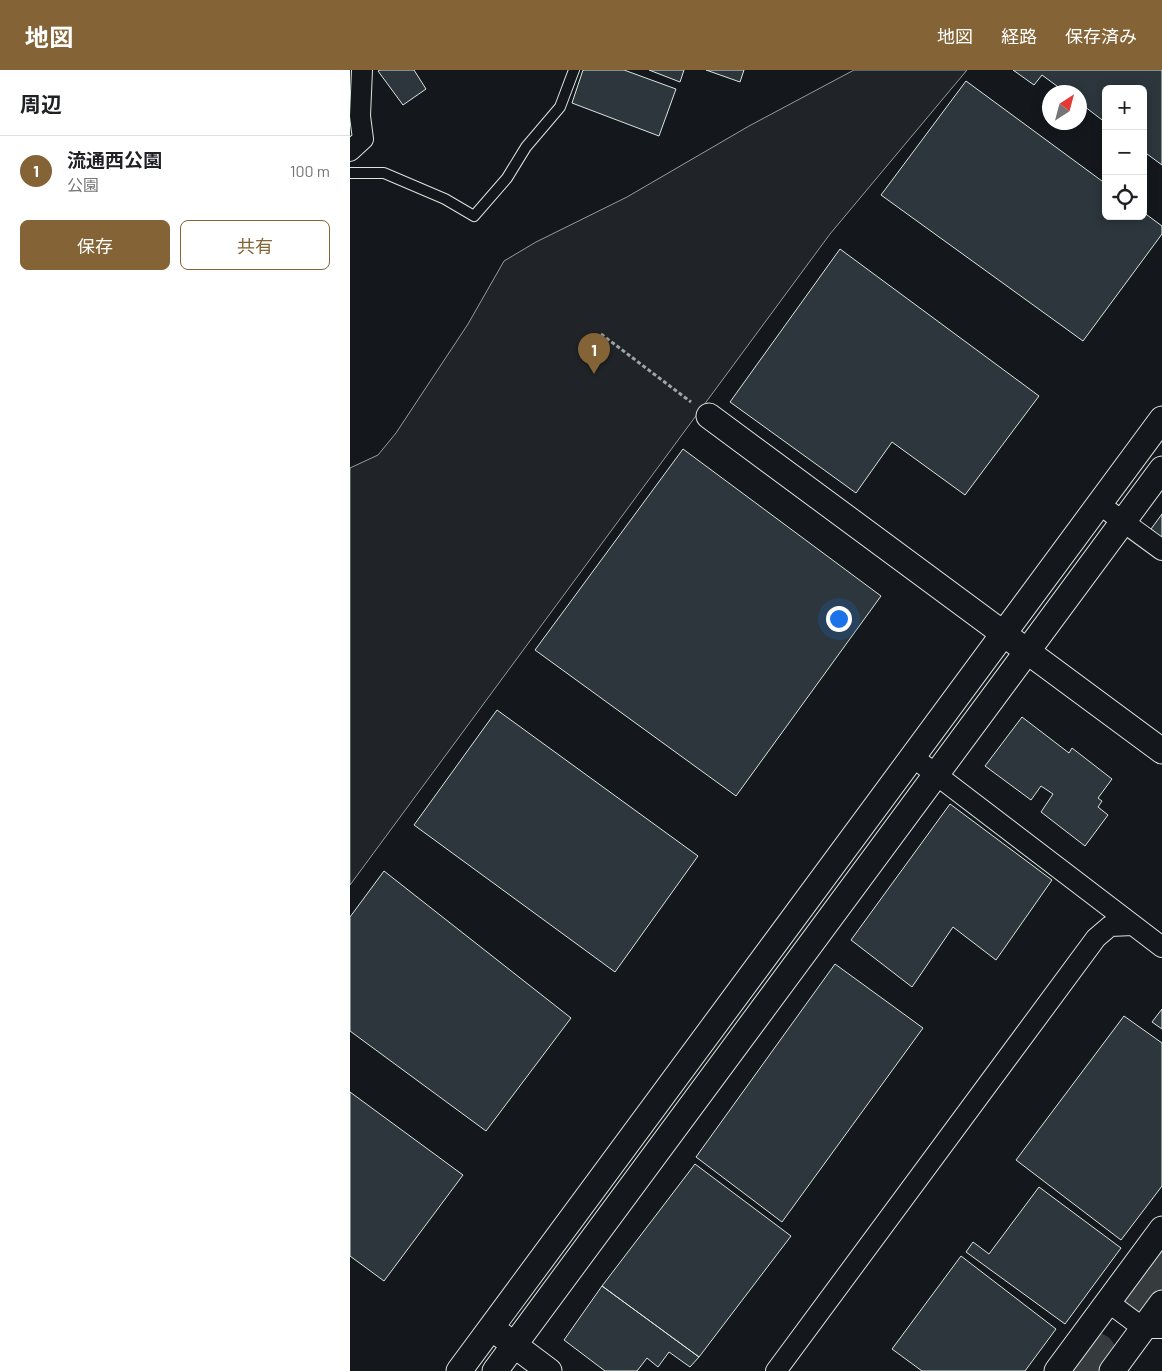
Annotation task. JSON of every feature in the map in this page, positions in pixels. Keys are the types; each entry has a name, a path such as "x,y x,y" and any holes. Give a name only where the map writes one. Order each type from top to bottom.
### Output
{"street":[{"path":"350,151 364,140 360,116 362,70"},
{"path":"704,411 1003,635 1162,751"},
{"path":"459,1371 1162,419"},
{"path":"495,1371 1162,469"},
{"path":"1099,504 1162,550"},
{"path":"913,757 1162,947"},
{"path":"776,1371 1096,938 1110,926 1132,925"},
{"path":"1056,1371 1162,1229"},
{"path":"1108,1302 1153,1328"},
{"path":"1112,1371 1153,1328 1162,1303"},
{"path":"491,1327 549,1371"}],"lane":[{"path":"350,173 384,173 445,200 474,216 507,178 526,147 560,107 574,70"}],"path":[{"path":"601,334 704,411"}],"shaded area":[{"path":"854,70 967,70 830,234 350,885 350,468 378,455 396,433 468,324 504,261 536,242 627,197 749,126"}],"building":[{"path":"414,70 426,89 403,105 378,71"},
{"path":"583,70 624,70 676,89 659,136 572,103"},
{"path":"649,70 684,70 680,82"},
{"path":"706,70 744,70 740,82"},
{"path":"1013,70 1162,70 1162,165 1147,154 1147,85 1102,85 1102,120 1087,108 1087,85 1056,85 1042,75 1034,85"},
{"path":"966,81 1102,181 1102,220 1147,220 1147,215 1162,226 1162,234 1083,341 881,195"},
{"path":"840,249 1039,396 965,495 892,442 856,493 730,402"},
{"path":"683,449 881,596 736,796 535,650"},
{"path":"1162,514 1162,538 1151,529"},
{"path":"497,710 698,856 615,972 414,825"},
{"path":"1022,717 1069,753 1072,748 1112,779 1098,798 1102,801 1098,807 1108,815 1085,846 1041,812 1053,794 1041,786 1031,800 985,766"},
{"path":"950,804 1052,880 996,960 953,927 912,987 851,940"},
{"path":"384,871 571,1018 486,1131 350,1031 350,917"},
{"path":"835,964 923,1028 782,1222 696,1157"},
{"path":"1162,1009 1162,1029 1152,1022"},
{"path":"1124,1016 1162,1043 1162,1186 1121,1240 1016,1160"},
{"path":"350,1092 463,1175 384,1281 350,1256"},
{"path":"695,1164 791,1236 699,1357 602,1286"},
{"path":"1039,1187 1121,1248 1065,1324 966,1252 973,1242 989,1254"},
{"path":"961,1256 1056,1329 1025,1371 922,1371 892,1349"},
{"path":"602,1286 699,1357 690,1367 669,1352 658,1367 647,1358 637,1371 605,1371 564,1340"}],"waterway":[{"path":"1138,1297 1162,1263"},
{"path":"1083,1371 1096,1353"}],"place":[{"name":"流通西公園","path":"594,374"}]}
